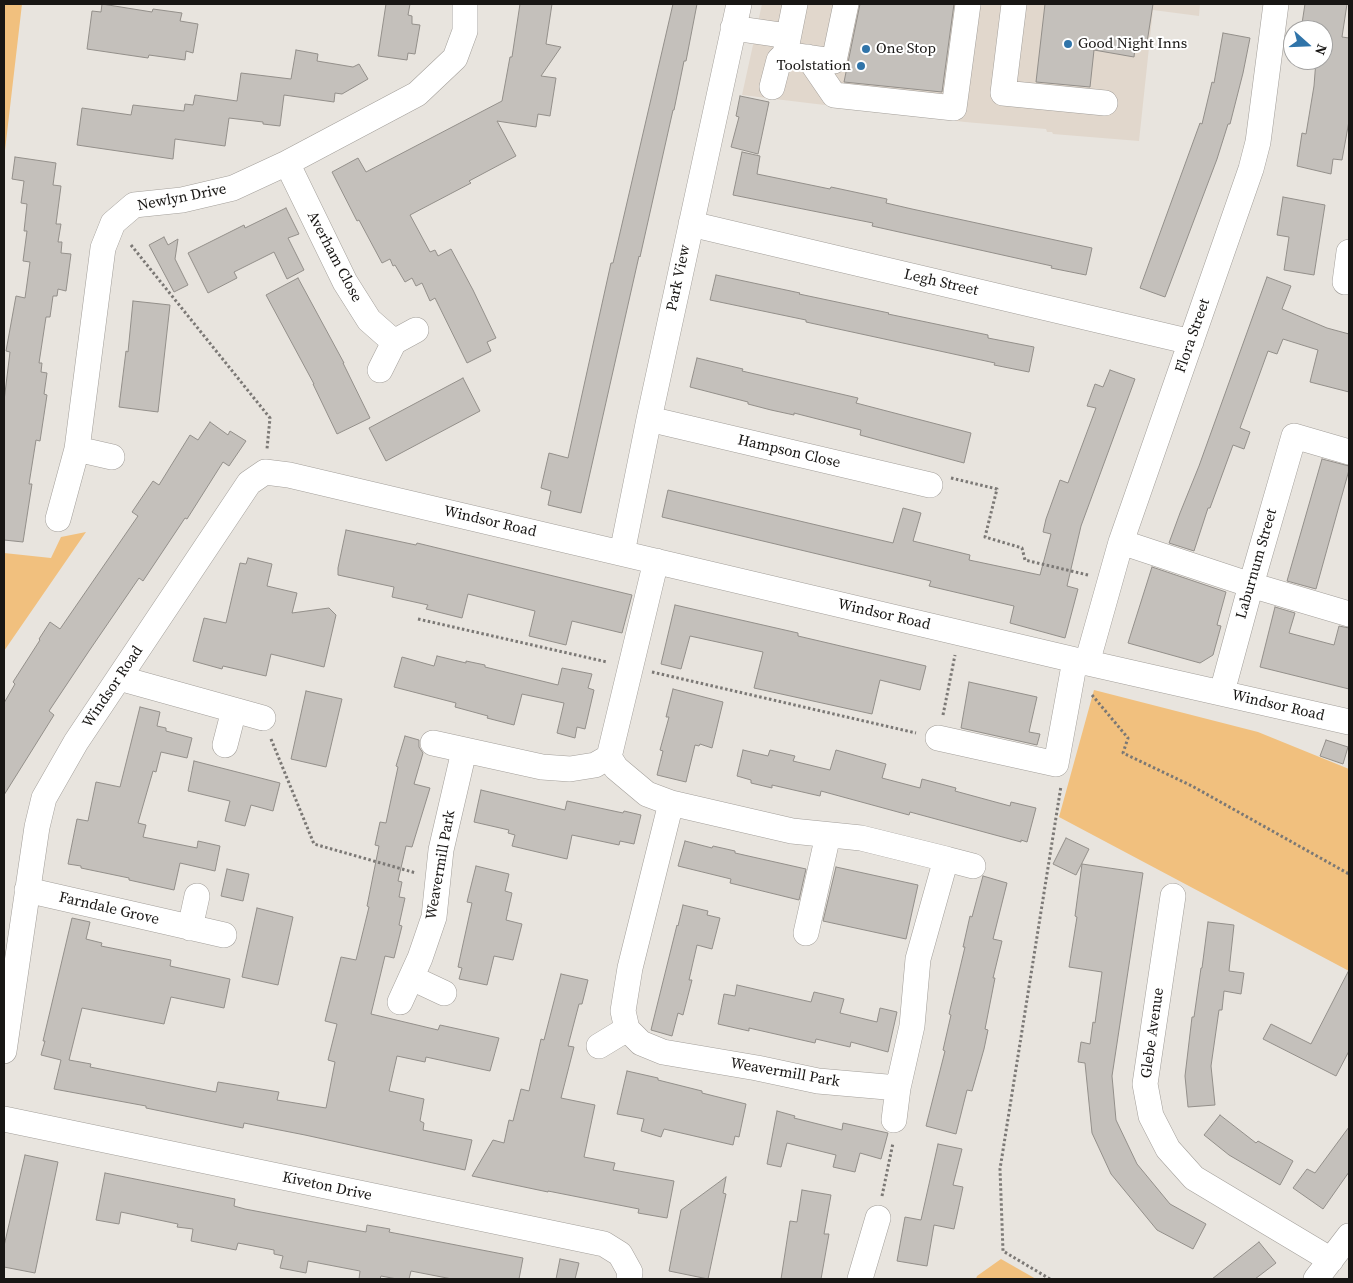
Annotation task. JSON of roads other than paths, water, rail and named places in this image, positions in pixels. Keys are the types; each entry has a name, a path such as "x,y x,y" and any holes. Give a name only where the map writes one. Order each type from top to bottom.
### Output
{"street":[{"name":"Newlyn Drive","path":"58,519 77,449 103,248 113,223 134,205 182,200 233,188 287,163 417,94 454,58 465,31 465,4"},
{"name":"Park View","path":"622,553 648,419 739,4"},
{"path":"795,4 794,49 834,94 954,108 968,4"},
{"path":"733,28 834,61 846,4"},
{"path":"1014,4 1003,93 1105,103"},
{"name":"Flora Street","path":"938,738 1056,764 1070,689 1110,580 1121,542 1251,170 1258,142 1276,4"},
{"path":"772,88 779,60 794,49"},
{"name":"Averham Close","path":"287,163 345,282 369,320 394,342"},
{"name":"Legh Street","path":"691,224 1191,342"},
{"path":"1344,282 1349,252"},
{"path":"380,370 394,342 416,330"},
{"name":"Hampson Close","path":"648,419 930,485"},
{"name":"Laburnum Street","path":"1222,692 1294,436 1349,452"},
{"path":"77,449 112,457"},
{"name":"Windsor Road","path":"4,1052 27,890 37,827 44,798 76,742 249,483 265,472 289,475 1081,662 1222,692 1349,722"},
{"path":"1121,542 1251,585 1348,608"},
{"path":"656,561 610,757 616,768 646,794 671,803 792,831 860,838 973,866"},
{"path":"119,678 263,718"},
{"path":"225,745 234,710"},
{"path":"434,744 542,767 570,769 595,765 610,757"},
{"name":"Weavermill Park","path":"400,1002 412,978 434,917 441,850 464,751"},
{"path":"599,1046 627,1029 623,1011 630,968 671,803"},
{"path":"806,933 828,835"},
{"path":"894,1120 898,1088 912,1026 918,959 946,859"},
{"name":"Farndale Grove","path":"27,890 224,935"},
{"path":"190,928 197,896"},
{"name":"Glebe Avenue","path":"1174,896 1145,1084 1152,1116 1168,1149 1194,1178 1323,1270"},
{"path":"412,978 444,993"},
{"name":"Weavermill Park","path":"627,1029 641,1043 663,1052 757,1068 818,1081 898,1088"},
{"name":"Kiveton Drive","path":"4,1119 604,1244 620,1254 630,1272 629,1279"},
{"path":"863,1279 878,1218"},
{"path":"1323,1270 1349,1236"}],"place":[{"name":"Good Night Inns","path":"1068,44"},
{"name":"One Stop","path":"866,49"},
{"name":"Toolstation","path":"861,66"}]}
